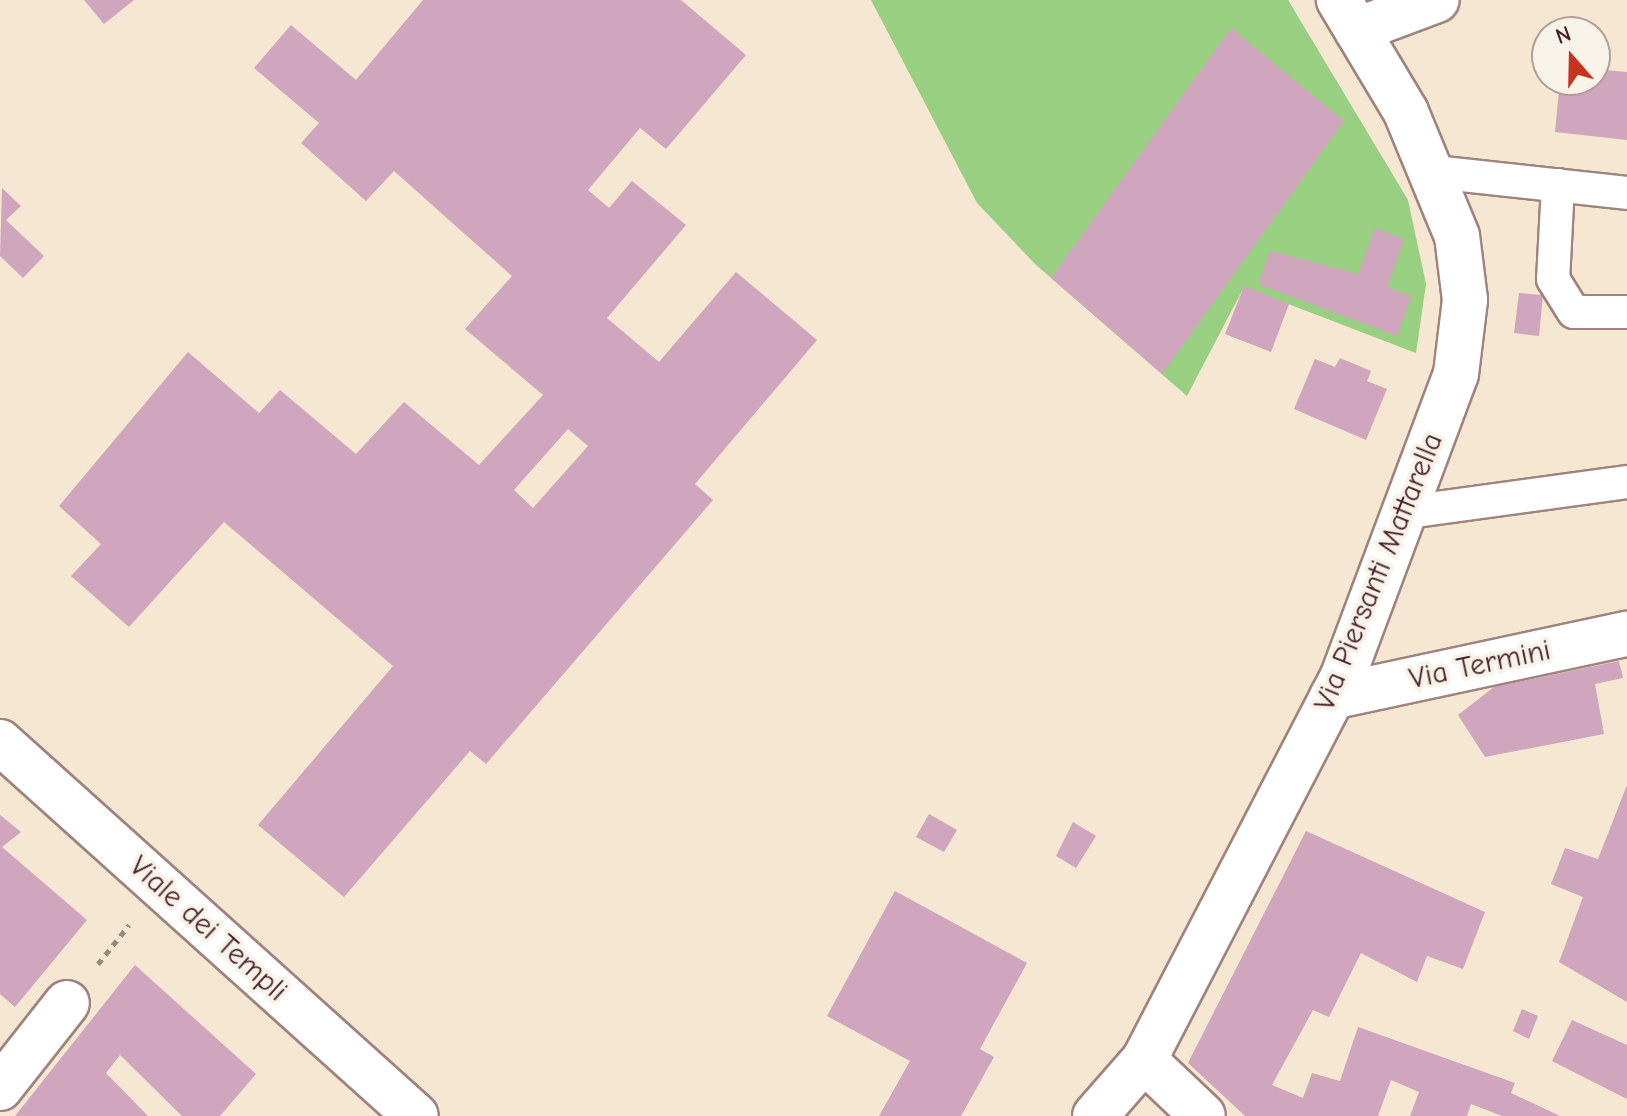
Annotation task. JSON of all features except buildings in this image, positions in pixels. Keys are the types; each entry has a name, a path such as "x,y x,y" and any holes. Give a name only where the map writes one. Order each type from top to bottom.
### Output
{"street":[{"path":"1348,15 1437,0"},
{"name":"Via Piersanti Mattarella","path":"1095,1116 1144,1060 1332,697 1408,512 1456,374 1465,300 1457,236 1434,172 1348,15"},
{"name":"Via Termini","path":"1332,697 1627,634"},
{"name":"Viale dei Templi","path":"0,742 416,1116"},
{"path":"0,1088 67,1003"},
{"path":"1144,1060 1203,1116"}],"lane":[{"path":"1434,172 1627,193"},
{"path":"1558,185 1553,279 1574,312 1627,312"},
{"path":"1408,512 1627,482"}],"path":[{"path":"67,1003 160,885"}],"green space":[{"path":"871,0 1288,0 1408,200 1426,284 1416,353 1244,287 1187,396 1035,264 977,203"}]}
